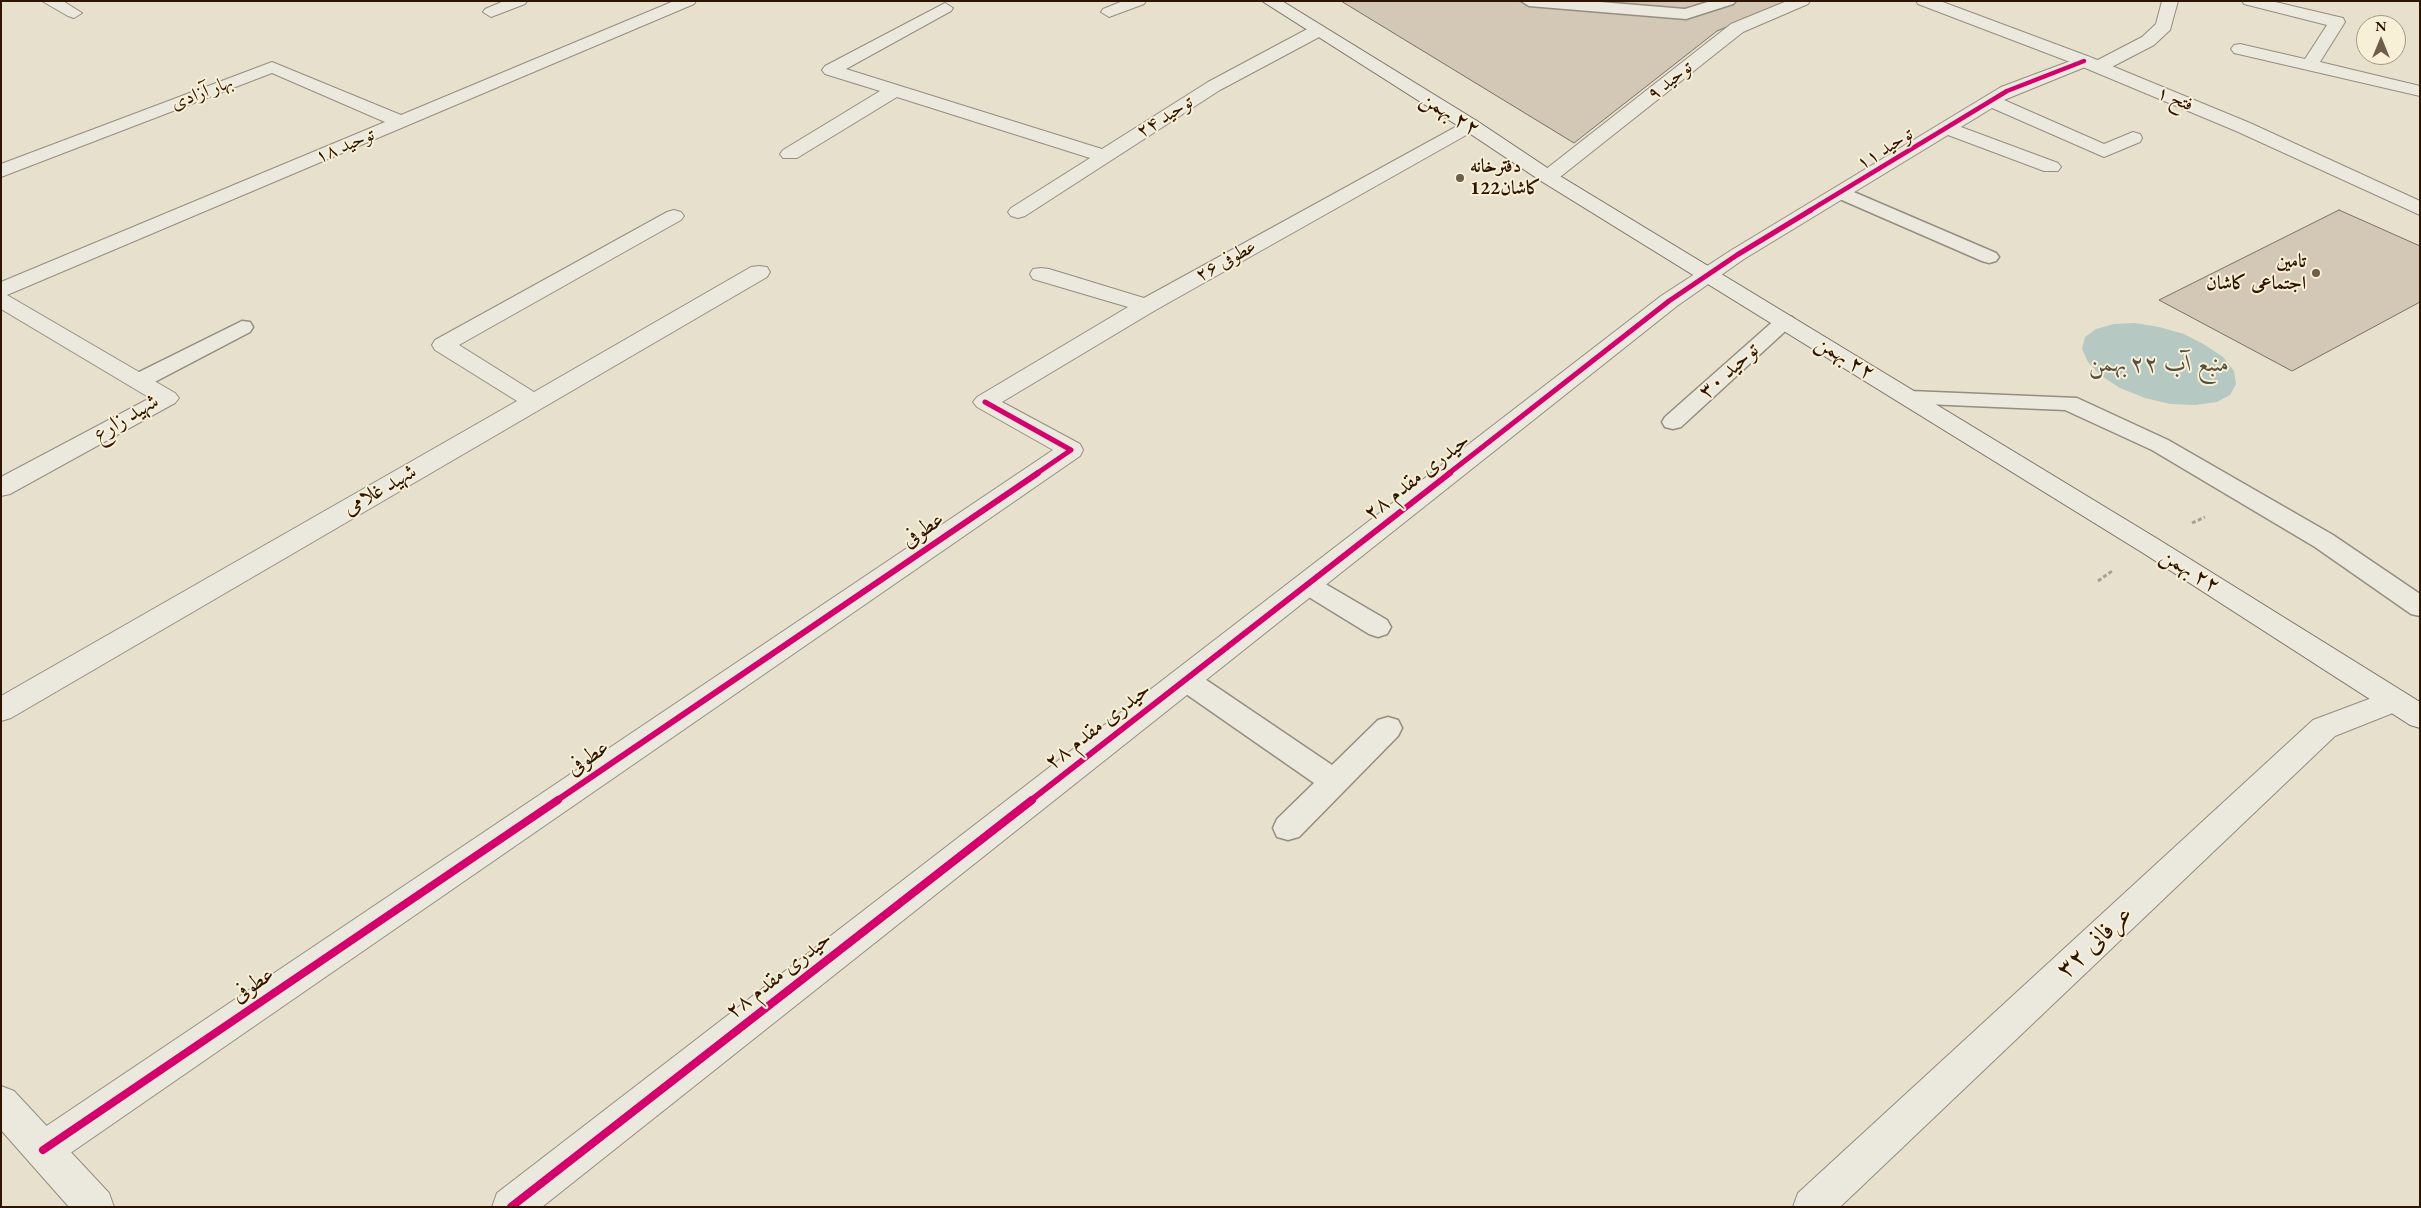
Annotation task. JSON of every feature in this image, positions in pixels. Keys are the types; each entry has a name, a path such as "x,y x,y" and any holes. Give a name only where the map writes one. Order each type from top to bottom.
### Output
{"street":[{"path":"50,1 74,13"},
{"path":"492,12 520,1"},
{"name":"توحید ۱۸","path":"1,290 688,1"},
{"path":"1108,12 1138,1"},
{"name":"٢٢ بهمن","path":"1270,1 1470,125 1548,177 2152,547 2407,709"},
{"name":"توحید ۹","path":"1548,177 1737,28 1802,1"},
{"name":"فتح ۱","path":"1924,1 2091,64 2243,127 2420,209"},
{"name":"توحید ۱۱","path":"1708,274 2007,92 2091,64 2148,41 2164,26 2170,1"},
{"path":"2250,1 2337,22 2310,65"},
{"path":"945,8 831,70 1104,156"},
{"name":"توحید ۲۴","path":"1018,212 1214,86 1317,31"},
{"path":"2240,48 2420,91"},
{"name":"بهار آزادی","path":"1,171 272,67 401,122"},
{"path":"790,154 895,90"},
{"path":"1991,101 2104,151 2132,138"},
{"name":"عطوفی ۲۶","path":"984,402 1146,306 1470,125"},
{"path":"1948,128 2051,167"},
{"path":"533,401 443,346 674,216"},
{"name":"شهید غلامی","path":"1,710 759,272"},
{"path":"1042,274 1146,306"},
{"name":"حیدری مقدم ۲۸","path":"511,1207 1653,314 1708,274"},
{"name":"شهید زارع","path":"1,300 167,398 1,488"},
{"name":"عطوفی","path":"43,1150 1071,450 984,402"},
{"name":"عرفانی ۳۲","path":"1812,1207 2324,728 2407,709"},
{"path":"1,1103 43,1150 87,1204"}],"lane":[{"path":"1529,1 1686,14 1728,1"},
{"path":"1842,193 1989,257"},
{"name":"توحید ۳۰","path":"1673,422 1785,321"},
{"path":"139,381 242,327"},
{"path":"1910,398 2069,403 2160,445 2324,541 2420,606"},
{"path":"1308,585 1378,627"},
{"path":"1186,680 1334,782"},
{"path":"1288,828 1388,728"}],"water":[{"name":"منبع آب ۲۲ بهمن","path":"2135,323 2184,334 2223,357 2234,371 2236,384 2230,395 2217,402 2195,405 2170,404 2145,398 2120,388 2100,375 2088,362 2082,349 2085,337 2096,329 2114,324"}],"building":[{"path":"1341,1 1789,1 1717,31 1574,143"},
{"name":"تامین اجتماعی کاشان","path":"2339,210 2420,246 2420,302 2292,371 2159,300"}],"cycle path":[{"path":"511,1207 1669,301 1737,255 2007,91 2084,61"},
{"path":"43,1150 1071,450 985,402"}],"place":[{"name":"دفترخانه 122کاشان","path":"1460,178"},
{"name":"تامین اجتماعی کاشان","path":"2316,273"}]}
